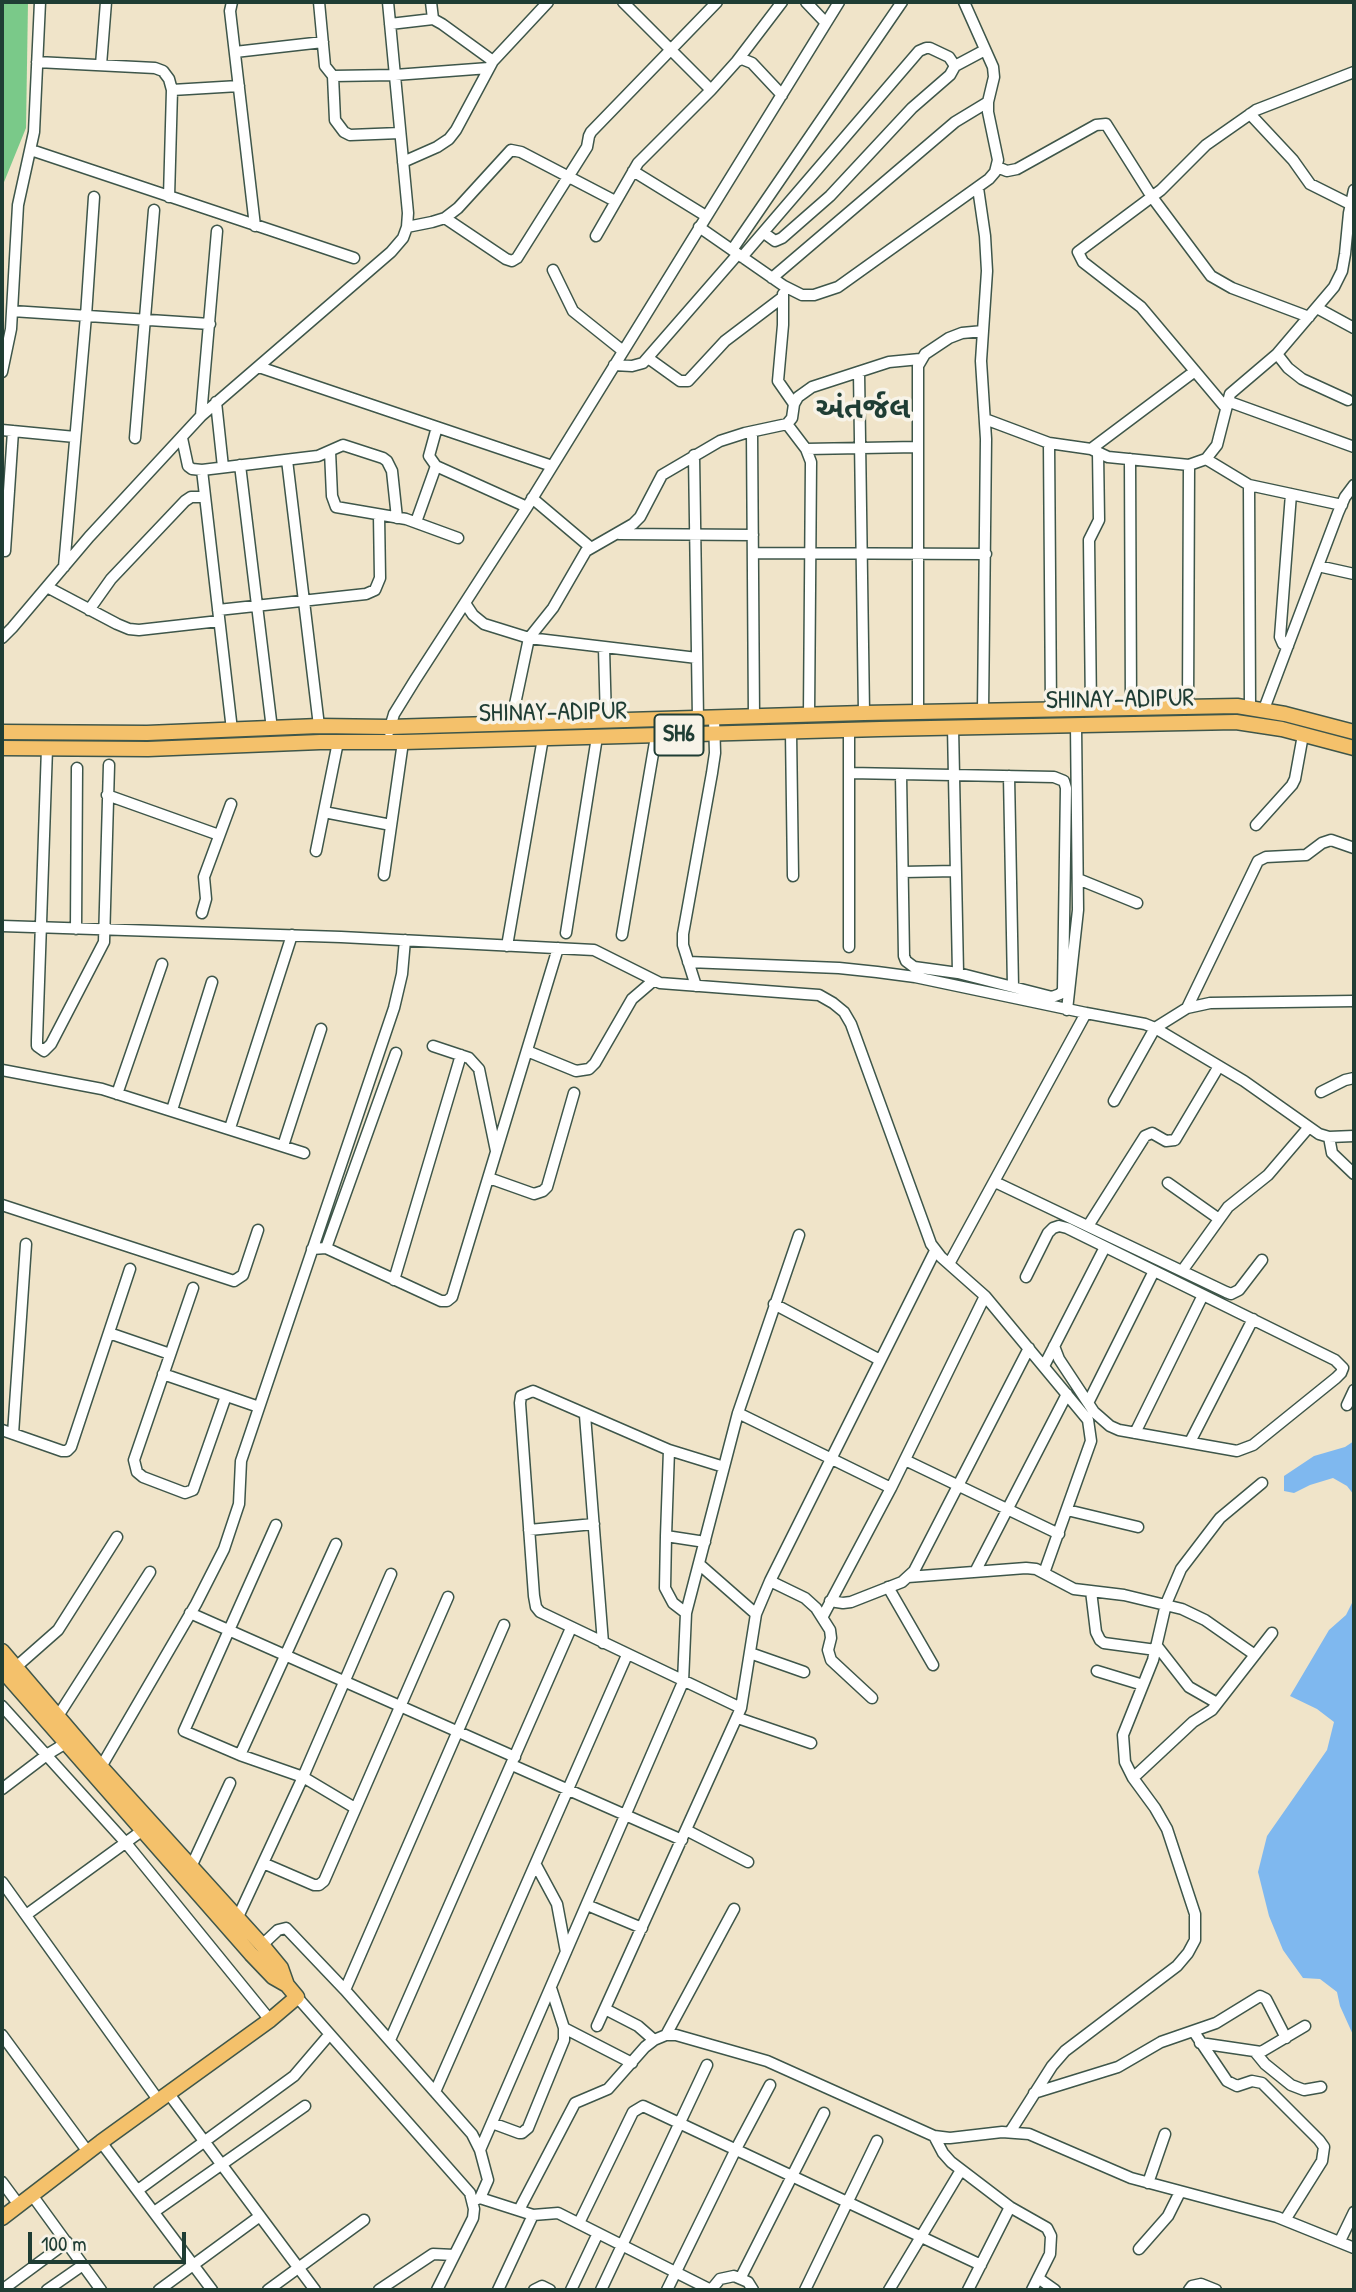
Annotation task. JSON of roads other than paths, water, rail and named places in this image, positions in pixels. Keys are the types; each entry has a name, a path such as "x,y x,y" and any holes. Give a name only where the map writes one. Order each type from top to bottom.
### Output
{"main road":[{"name":"SHINAY-ADIPUR","path":"2,732 148,733 319,726 389,727 864,713 1237,706 1354,732"},
{"name":"SHINAY-ADIPUR","path":"2,748 396,743 1236,722 1261,725 1354,748"},
{"path":"2,1651 9,1668 66,1743 251,1954 273,1977 292,1991"},
{"path":"9,1668 58,1716 262,1945 281,1968 292,1991"},
{"path":"2,2218 270,2020 292,1991"}],"street":[{"path":"2,372 9,343 18,205 34,132 40,2"},
{"path":"101,65 106,2"},
{"path":"232,2 230,11 255,226"},
{"path":"319,2 325,66 332,76 335,120 344,132 350,135 400,133"},
{"path":"2,638 89,537 201,416 403,239 408,213 388,2"},
{"path":"431,2 433,19"},
{"path":"403,162 449,139 491,65 548,2"},
{"path":"444,218 512,261 517,258 587,147 591,132 717,2"},
{"path":"596,236 645,153 711,90 782,2"},
{"path":"806,2 826,23"},
{"path":"384,875 391,825 396,743 389,727 394,714 530,502 839,2"},
{"path":"614,365 639,365 648,358 738,254 902,2"},
{"path":"699,227 772,278 784,291 814,295 838,288 989,179 997,167 988,102 994,77 993,67 964,2"},
{"path":"627,3 711,90"},
{"path":"390,23 433,19 491,65"},
{"path":"235,52 323,42"},
{"path":"738,254 764,233 834,147 919,51 930,48 949,57 955,66"},
{"path":"764,233 775,241 792,229 830,196 912,108 950,75 955,66 985,50"},
{"path":"737,61 743,59 752,63 782,94"},
{"path":"37,62 155,68 163,71 172,90 169,197"},
{"path":"332,76 395,75 491,65"},
{"path":"1354,72 1270,103 1250,114 1206,145 1169,183 1080,248 1077,255 1142,307 1226,405 1354,447"},
{"path":"172,90 239,86"},
{"path":"772,278 955,122 988,102"},
{"path":"1250,114 1293,160 1310,184 1350,204"},
{"path":"997,167 1007,171 1017,169 1096,125 1106,124 1152,197 1211,276 1232,288 1308,317"},
{"path":"31,150 354,258"},
{"path":"407,227 444,218 458,208 511,150 521,152 615,201"},
{"path":"632,171 706,216"},
{"path":"978,188 987,271 981,369 985,419 986,554 983,711"},
{"path":"985,419 1049,443 1095,450 1108,457 1189,465 1206,459 1217,445 1230,394 1276,354 1334,287 1342,271 1350,242 1350,204 1354,190"},
{"path":"64,567 94,197"},
{"path":"135,438 155,210"},
{"path":"201,416 217,232"},
{"path":"553,270 573,311 623,351"},
{"path":"648,358 680,381 688,381 725,341 784,291"},
{"path":"784,291 778,381 794,404"},
{"path":"1317,308 1354,328"},
{"path":"12,311 210,324"},
{"path":"511,723 529,638 553,608 582,556 590,547 633,524 662,475 720,441 787,424 792,418 798,397 812,387 889,362 920,359 956,335 983,331"},
{"path":"1276,354 1302,379 1348,400"},
{"path":"918,712 917,373 920,359"},
{"path":"259,367 552,466"},
{"path":"1095,450 1195,371"},
{"path":"859,372 864,713"},
{"path":"216,402 223,467"},
{"path":"787,424 806,449 811,462 809,715"},
{"path":"437,427 429,456 436,466 530,502 590,547"},
{"path":"5,551 7,431 75,437"},
{"path":"752,432 754,717"},
{"path":"182,438 188,466 202,470 318,456 347,445 387,461 392,471 397,517"},
{"path":"1049,443 1051,710"},
{"path":"806,449 917,447"},
{"path":"1091,709 1089,540 1099,520 1095,450"},
{"path":"330,451 332,496 336,507 397,517 458,537"},
{"path":"694,455 698,719"},
{"path":"1130,459 1131,708"},
{"path":"1206,459 1249,485 1342,505"},
{"path":"288,460 319,726"},
{"path":"240,465 272,729"},
{"path":"1188,708 1189,465"},
{"path":"416,522 436,466"},
{"path":"202,470 232,730"},
{"path":"1249,485 1257,709"},
{"path":"1257,709 1288,646 1342,505 1354,485"},
{"path":"1288,646 1281,641 1280,633 1291,494"},
{"path":"89,610 111,579 185,501 191,497 205,497"},
{"path":"47,587 117,624 139,630 257,606 366,594 375,590 380,578 379,515"},
{"path":"615,534 753,536"},
{"path":"753,553 986,554"},
{"path":"1318,566 1354,574"},
{"path":"465,603 473,615 484,624 529,638 697,658"},
{"path":"604,648 606,721"},
{"path":"696,986 683,945 683,934 715,753 714,719"},
{"path":"1067,1010 1078,910 1076,726"},
{"path":"953,727 958,973"},
{"path":"849,730 849,947"},
{"path":"791,732 793,876"},
{"path":"1256,825 1292,785 1303,735"},
{"path":"622,935 656,736"},
{"path":"566,933 597,737"},
{"path":"507,946 543,738"},
{"path":"316,851 338,742"},
{"path":"47,748 37,1040 37,1046 44,1051 51,1044 101,951 106,930 109,765"},
{"path":"76,929 77,768"},
{"path":"849,774 1055,777 1064,781 1063,990 1060,994 1052,997 958,973 914,967 906,961 901,775"},
{"path":"1009,776 1013,987"},
{"path":"107,795 219,835"},
{"path":"202,913 205,899 204,877 231,804"},
{"path":"324,812 391,825"},
{"path":"1187,1008 1258,861 1266,857 1306,855 1331,840 1354,848"},
{"path":"902,872 956,871"},
{"path":"1078,879 1137,903"},
{"path":"2,926 292,935 594,950 653,981 671,985 818,995 833,1003 844,1012 851,1024 927,1236 935,1251 985,1296 1088,1420 1091,1441 1044,1573"},
{"path":"230,1128 292,935"},
{"path":"101,1767 211,1576 228,1538 239,1504 241,1461 394,1008 402,974 405,940"},
{"path":"312,1249 326,1248 441,1301 452,1297 558,948"},
{"path":"688,962 839,968 915,977 1145,1024 1219,1066 1329,1138 1354,1136"},
{"path":"117,1094 162,964"},
{"path":"527,1051 576,1071 589,1069 632,999 653,981"},
{"path":"172,1110 212,982"},
{"path":"1114,1101 1155,1028 1187,1008 1210,1003 1354,1001"},
{"path":"950,1264 1086,1013"},
{"path":"283,1146 321,1029"},
{"path":"433,1046 469,1058 479,1069 496,1154"},
{"path":"326,1248 396,1053"},
{"path":"394,1280 461,1055"},
{"path":"1087,1226 1145,1136 1152,1133 1166,1141 1175,1140 1219,1066"},
{"path":"2,1070 85,1085 304,1153"},
{"path":"1321,1092 1354,1078"},
{"path":"489,1178 534,1194 543,1191 547,1187 575,1093"},
{"path":"1182,1271 1228,1207 1268,1175 1309,1127"},
{"path":"1329,1138 1332,1153 1354,1174"},
{"path":"995,1182 1231,1294 1239,1290 1262,1260"},
{"path":"1168,1183 1219,1219"},
{"path":"2,1205 234,1280 243,1275 258,1230"},
{"path":"1026,1277 1053,1227 1067,1228 1335,1360 1343,1368 1342,1373 1253,1445 1237,1451 1135,1433 1111,1426 1101,1420 1088,1402 1059,1359 1054,1346"},
{"path":"480,2150 683,1682 686,1613 738,1413 799,1235"},
{"path":"26,1244 7,1432 62,1451 71,1447 130,1269"},
{"path":"1044,1366 1105,1247"},
{"path":"597,2026 740,1713 756,1614 770,1581 935,1251"},
{"path":"1088,1402 1154,1271"},
{"path":"192,1288 134,1460 134,1466 143,1477 185,1493 189,1492 195,1486 226,1396"},
{"path":"1135,1433 1203,1295"},
{"path":"823,1616 891,1488 985,1296"},
{"path":"774,1304 880,1360"},
{"path":"1189,1443 1253,1319"},
{"path":"109,1333 170,1354"},
{"path":"830,1601 851,1602 888,1587 914,1571 1029,1348"},
{"path":"163,1374 259,1407"},
{"path":"1347,1405 1354,1390"},
{"path":"724,1467 669,1451 533,1391 521,1396 536,1606 547,1616 683,1682 740,1713 811,1743"},
{"path":"975,1572 1067,1394"},
{"path":"738,1413 891,1488"},
{"path":"585,1415 603,1643"},
{"path":"669,1451 665,1588 673,1603 686,1613"},
{"path":"905,1460 1059,1534"},
{"path":"1010,2132 1052,2066 1065,2051 1177,1966 1195,1940 1195,1914 1167,1829 1125,1762 1123,1735 1157,1648 1166,1604 1181,1569 1210,1529 1262,1483"},
{"path":"1067,1510 1138,1527"},
{"path":"529,1530 594,1524"},
{"path":"276,1525 184,1731 240,1755 303,1777 355,1808"},
{"path":"666,1536 705,1542"},
{"path":"9,1668 58,1630 117,1537"},
{"path":"240,1755 336,1544"},
{"path":"699,1564 756,1614"},
{"path":"908,1577 1026,1568 1044,1573 1063,1585 1124,1595 1182,1609 1205,1620 1255,1655"},
{"path":"58,1716 150,1572"},
{"path":"237,1919 303,1777 391,1574"},
{"path":"770,1581 805,1598 823,1616 830,1630 828,1650 831,1660 872,1698"},
{"path":"888,1587 933,1665"},
{"path":"1091,1591 1096,1632 1100,1640 1104,1643 1157,1648 1189,1687 1217,1703"},
{"path":"262,1863 314,1885 322,1884 448,1597"},
{"path":"190,1613 458,1731 569,1790 625,1815 684,1835 748,1862"},
{"path":"345,1990 504,1625"},
{"path":"390,2040 571,1628"},
{"path":"1133,1778 1184,1730 1212,1710 1272,1633"},
{"path":"750,1653 804,1672"},
{"path":"435,2092 627,1655"},
{"path":"1097,1671 1143,1685"},
{"path":"2,1706 126,1843 270,2020"},
{"path":"2,1789 66,1743"},
{"path":"191,1867 230,1783"},
{"path":"26,1915 142,1830"},
{"path":"536,1865 557,1904 566,1952"},
{"path":"2,1882 164,2097 205,2142 315,2290"},
{"path":"586,1905 642,1928"},
{"path":"666,2035 734,1909"},
{"path":"262,1945 278,1930 286,1928 345,1990 472,2134 480,2150 488,2180 476,2199 472,2217 437,2290"},
{"path":"492,2123 519,2133 526,2131 564,2040 564,2028 551,1988"},
{"path":"292,1991 476,2199 533,2215 558,2213 711,2290 720,2279 727,2276 741,2277 753,2290"},
{"path":"1197,2037 1260,1996 1266,1999 1286,2038"},
{"path":"605,2009 638,2026 654,2040"},
{"path":"1034,2093 1118,2067 1161,2042 1197,2037 1256,2053 1305,2026"},
{"path":"564,2028 632,2063"},
{"path":"2,2035 88,2152"},
{"path":"138,2190 294,2076 329,2035"},
{"path":"519,2210 575,2103 608,2089 654,2040 666,2035 676,2035 767,2061 934,2136 950,2138 1010,2132 1028,2134 1131,2178 1285,2220 1347,2244 1354,2212"},
{"path":"1197,2037 1227,2081 1237,2086 1252,2081 1262,2084 1324,2147 1322,2161 1285,2220"},
{"path":"1256,2053 1291,2085 1304,2090 1321,2087"},
{"path":"601,2290 707,2065"},
{"path":"667,2290 770,2085"},
{"path":"154,2212 305,2106"},
{"path":"579,2223 633,2112 643,2106 981,2265"},
{"path":"741,2277 824,2113"},
{"path":"1148,2183 1165,2134"},
{"path":"934,2136 943,2153 961,2170 1010,2207 1047,2228 1051,2236 1050,2255 1032,2290"},
{"path":"805,2290 877,2141"},
{"path":"102,2142 212,2290"},
{"path":"890,2290 961,2170"},
{"path":"2,2182 19,2205"},
{"path":"1139,2249 1168,2216 1180,2192"},
{"path":"32,2195 102,2290"},
{"path":"968,2290 1010,2207"},
{"path":"498,2290 533,2215"},
{"path":"159,2290 260,2216"},
{"path":"268,2290 365,2220"},
{"path":"571,2290 598,2233"},
{"path":"2,2290 67,2242"},
{"path":"379,2290 433,2254 454,2255"},
{"path":"47,2290 83,2265"},
{"path":"1038,2278 1055,2290"},
{"path":"1189,2290 1192,2286 1201,2284 1216,2290"},
{"path":"534,2290 542,2286 550,2290"}],"water":[{"path":"1354,1441 1354,1495 1347,1486 1333,1478 1294,1493 1284,1491 1284,1476 1314,1456 1345,1447"},
{"path":"1354,1599 1354,2037 1340,2006 1337,1992 1320,1979 1303,1978 1283,1950 1269,1916 1258,1872 1267,1836 1327,1750 1334,1722 1317,1709 1290,1696 1329,1630 1346,1615"}],"district":[{"name":"અંતર્જલ","path":"863,410"}]}
